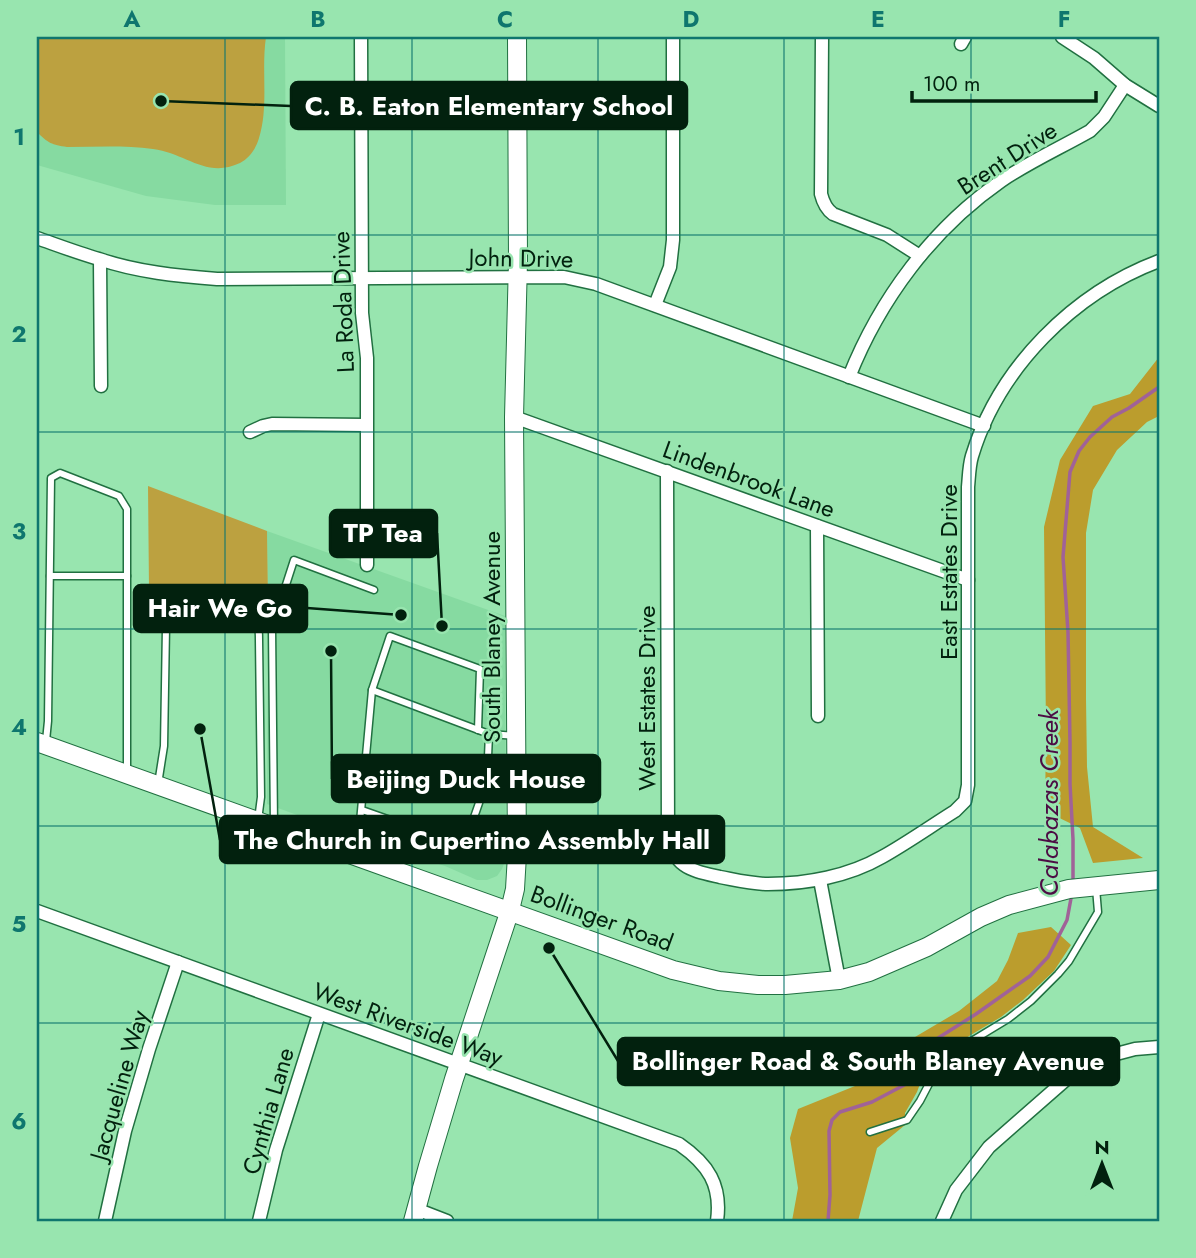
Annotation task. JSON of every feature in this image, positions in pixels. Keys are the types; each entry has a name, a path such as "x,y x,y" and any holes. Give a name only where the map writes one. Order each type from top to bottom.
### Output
{"street":[{"name":"La Roda Drive","path":"361,37 361,279 367,358 367,565"},
{"name":"South Blaney Avenue","path":"414,1215 515,889 514,417 517,37"},
{"path":"655,305 670,267 673,249 673,37"},
{"path":"822,37 823,203 833,214 887,235 920,256"},
{"path":"1062,37 1094,58 1125,85 1159,106"},
{"name":"Brent Drive","path":"849,377 872,327 895,289 920,256 955,218 1023,167 1090,131 1098,124 1125,85"},
{"name":"John Drive","path":"37,238 131,268 189,277 575,278 984,426"},
{"path":"100,260 101,386"},
{"name":"East Estates Drive","path":"820,880 855,870 881,858 955,811 965,801 968,785 968,488 972,458 984,426 1004,387 1051,330 1078,306 1111,284 1159,261"},
{"name":"Lindenbrook Lane","path":"514,417 968,580"},
{"path":"250,432 272,424 366,425"},
{"name":"West Estates Drive","path":"667,471 670,849 685,867 728,878 768,884 820,880"},
{"path":"817,526 818,716"},
{"name":"Bollinger Road","path":"41,744 673,970 719,981 785,985 839,980 869,972 927,947 1009,905 1050,893 1159,880"},
{"path":"820,880 839,980"},
{"name":"West Riverside Way","path":"37,911 678,1144 696,1156 709,1171 718,1197 717,1221"},
{"name":"Jacqueline Way","path":"105,1221 125,1131 178,962"},
{"name":"Cynthia Lane","path":"259,1221 276,1150 319,1014"},
{"path":"942,1221 956,1190 989,1147 1070,1076 1101,1058 1135,1049 1159,1047"},
{"path":"414,1215 447,1221"}],"lane":[{"path":"41,744 48,720 51,478 60,473 119,496 127,509 127,775"},
{"path":"266,824 272,628 294,561 374,590"},
{"path":"50,576 127,576"},
{"path":"158,785 164,746 168,621 174,617 188,616 250,616 259,626 259,788 266,824"},
{"path":"351,854 359,833 362,810 372,690 390,636 480,669 478,730"},
{"path":"372,690 489,734 516,736"},
{"path":"362,810 464,846 487,780 489,734"},
{"path":"870,1132 907,1120 942,1059 1008,1019 1058,974 1069,961 1098,912 1093,886"}],"shaded area":[{"path":"37,37 285,37 286,205 215,205 146,196 37,165"},
{"path":"37,37 266,37 264,113 256,146 240,163 217,168 206,167 153,149 67,147 50,143 37,132"},
{"path":"1159,357 1159,416 1147,422 1117,450 1093,490 1086,533 1087,767 1093,827 1143,858 1093,863 1080,828 1045,811 1044,527 1060,460 1093,406 1130,394"},
{"path":"148,486 267,531 268,599 175,600 172,590 149,589"},
{"path":"267,531 505,616 506,858 497,876 477,880 445,866 267,804"},
{"path":"1051,927 1071,945 1054,971 1001,1017 949,1048 927,1065 917,1092 905,1113 905,1125 877,1148 858,1221 792,1221 798,1188 790,1138 798,1109 855,1086 915,1037 959,1011 997,981 1018,933"}],"waterway":[{"name":"Calabazas Creek","path":"1073,882 1068,632 1063,557 1070,472 1079,451 1090,437 1112,417 1159,387"},
{"name":"Calabazas Creek","path":"828,1221 829,1131 832,1120 840,1112 872,1102 910,1082 912,1059 917,1049 976,1014 1030,976 1048,957 1067,920 1072,893"}],"place":[{"name":"C. B. Eaton Elementary School","path":"161,101"},
{"name":"Hair We Go","path":"401,615"},
{"name":"TP Tea","path":"442,626"},
{"name":"Beijing Duck House","path":"331,651"},
{"name":"The Church in Cupertino Assembly Hall","path":"200,729"},
{"name":"Bollinger Road & South Blaney Avenue","path":"549,948"}]}
